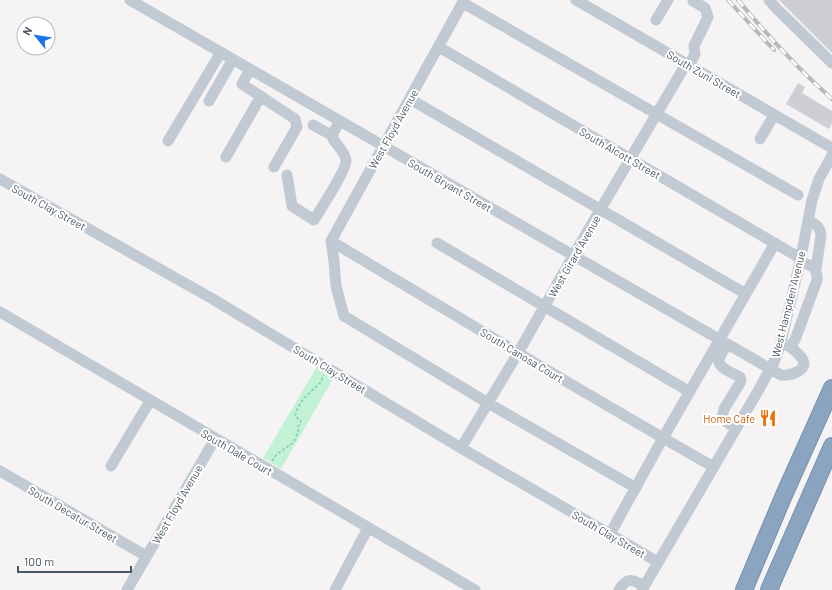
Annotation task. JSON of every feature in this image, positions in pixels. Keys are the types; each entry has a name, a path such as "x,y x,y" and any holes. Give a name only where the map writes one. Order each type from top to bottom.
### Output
{"highway":[{"path":"744,590 784,495 832,388"},
{"path":"769,590 832,446"},
{"path":"805,508 832,462"}],"street":[{"name":"South Bryant Street","path":"130,0 781,376 799,371 804,366 804,361 801,357 785,345"},
{"name":"South Zuni Street","path":"576,0 832,148"},
{"path":"656,20 668,0"},
{"path":"769,0 776,9 832,64"},
{"name":"West Girard Avenue","path":"462,448 573,256 695,54 694,46 708,17 705,8 694,1"},
{"path":"464,2 798,195"},
{"name":"West Floyd Avenue","path":"331,241 464,2"},
{"name":"South Alcott Street","path":"439,47 816,269"},
{"path":"168,141 221,52"},
{"path":"209,101 233,59"},
{"path":"250,69 242,84 295,119 297,127 274,167"},
{"path":"226,157 261,96"},
{"path":"410,99 746,294"},
{"path":"760,139 774,115"},
{"path":"287,175 292,206 314,220 340,177 346,164 345,154 338,148 333,139 333,133 340,121"},
{"path":"313,125 333,136"},
{"name":"West Hampden Avenue","path":"643,588 785,345 789,311 812,200 816,186 832,155"},
{"name":"South Clay Street","path":"0,179 211,298 462,448 658,562"},
{"path":"785,345 793,344 796,340 817,280 816,269 821,234 820,230 815,224 808,220"},
{"path":"331,241 336,286 344,316 488,404 636,488"},
{"name":"South Canosa Court","path":"331,241 518,353 714,467"},
{"path":"437,243 690,392"},
{"path":"610,534 690,392 723,343 746,294 774,243"},
{"path":"789,311 805,314"},
{"name":"South Dale Court","path":"0,312 475,590"},
{"path":"716,355 719,360 719,364 740,377 741,380 724,409 722,418 736,428"},
{"path":"111,466 150,400"},
{"name":"West Floyd Avenue","path":"127,590 215,439"},
{"name":"South Decatur Street","path":"0,471 146,556"},
{"path":"335,590 368,528"},
{"path":"619,590 626,582 631,580 636,581 643,588"}],"path":[{"path":"267,469 277,454 294,442 301,421 295,416 298,407 304,398 320,383 328,368"}],"green space":[{"path":"316,368 333,379 281,469 263,458"}],"building":[{"path":"779,0 832,0 832,53"},
{"path":"798,83 805,87 802,93 832,111 832,123 829,129 786,104"}],"railway":[{"path":"728,0 774,50"},
{"path":"738,0 783,51 832,99"}],"place":[{"name":"Home Cafe","path":"768,418"}]}
